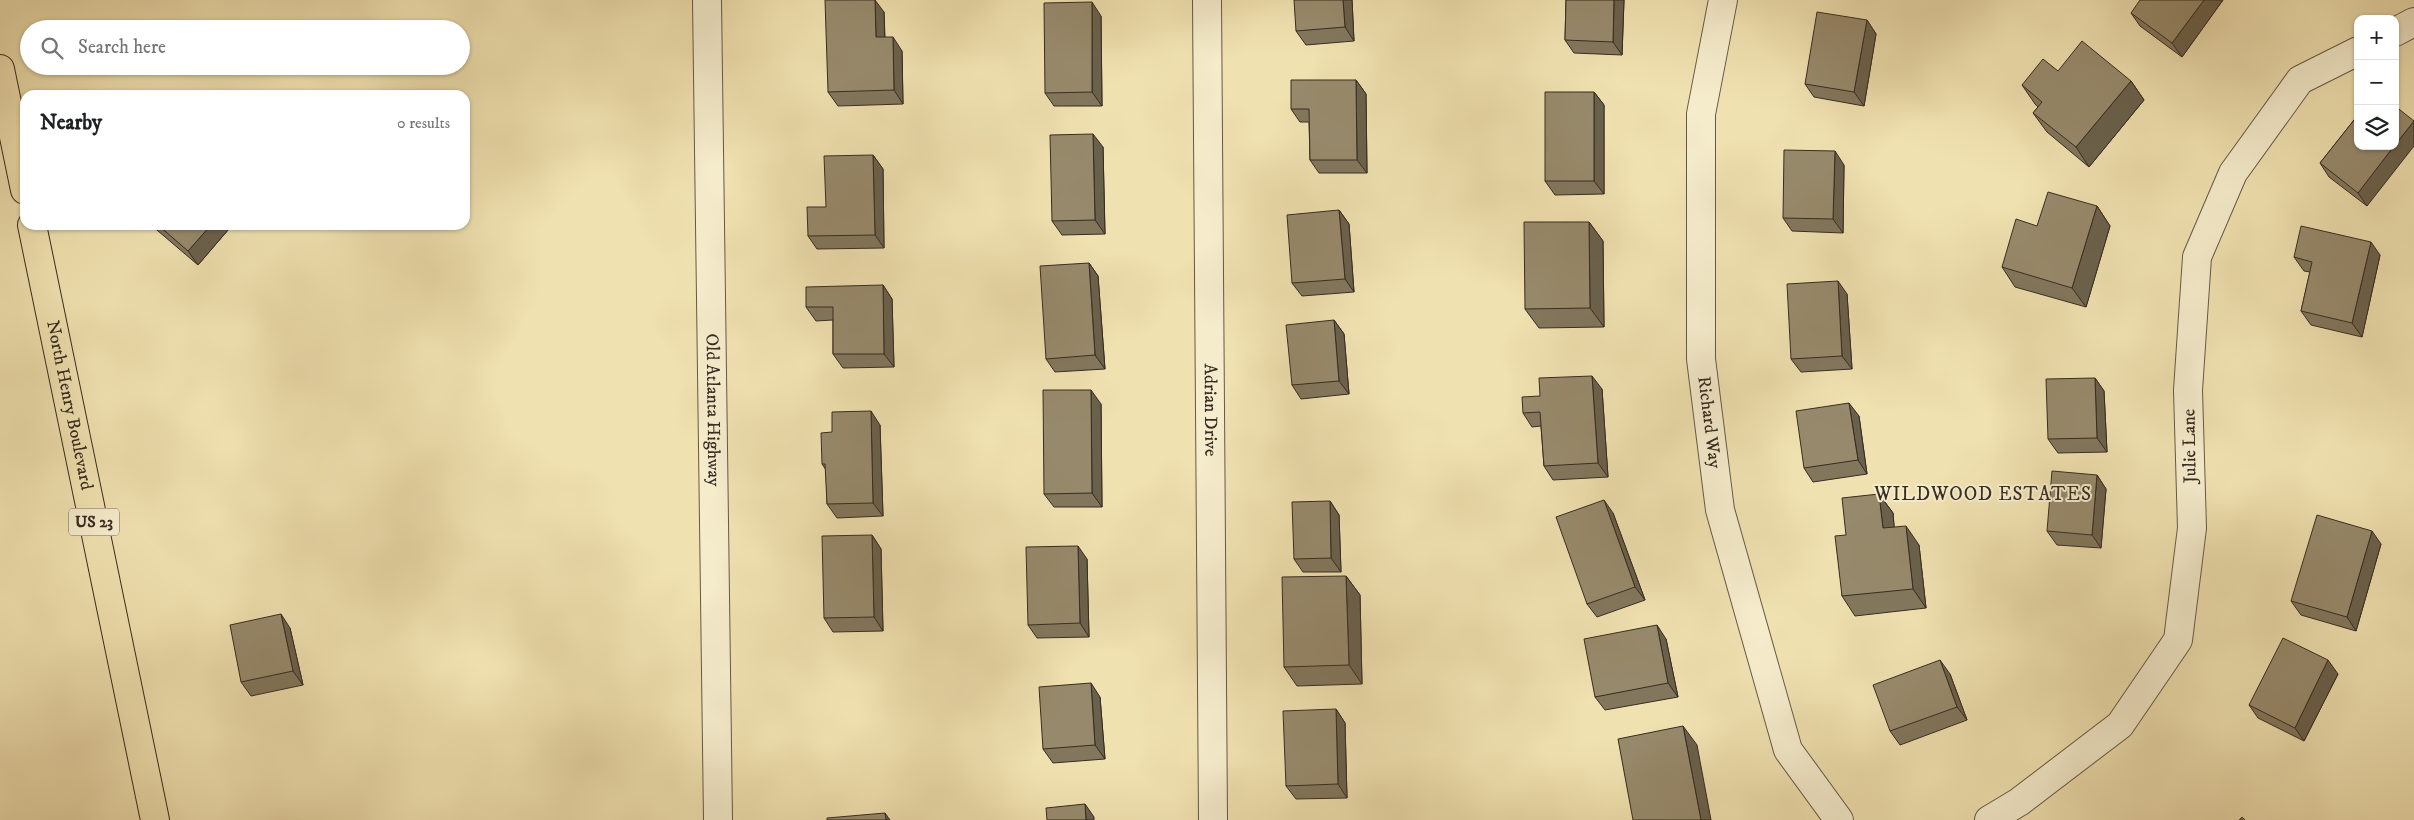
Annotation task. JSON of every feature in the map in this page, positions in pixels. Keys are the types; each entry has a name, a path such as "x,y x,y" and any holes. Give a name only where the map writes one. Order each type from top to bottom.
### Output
{"main road":[{"path":"0,68 20,166"},
{"name":"North Henry Boulevard","path":"33,230 155,820"}],"street":[{"name":"Old Atlanta Highway","path":"707,0 718,820"},
{"name":"Adrian Drive","path":"1207,0 1213,820"},
{"name":"Richard Way","path":"1723,0 1701,114 1701,359 1720,510 1788,750 1839,820"},
{"path":"2399,30 2414,22"},
{"name":"Julie Lane","path":"1989,820 2019,802 2120,725 2178,640 2192,528 2188,390 2196,257 2233,174 2300,80 2354,53"}],"building":[{"path":"825,0 875,0 876,37 893,37 894,90 828,92"},
{"path":"1294,0 1343,0 1345,27 1296,31"},
{"path":"1566,0 1614,0 1613,42 1565,40"},
{"path":"2140,0 2204,0 2172,43 2131,13"},
{"path":"1092,2 1092,92 1045,93 1044,3"},
{"path":"1817,12 1867,20 1854,92 1805,84"},
{"path":"2082,41 2131,81 2076,147 2033,113 2042,102 2022,85 2043,59 2058,71"},
{"path":"1291,80 1356,80 1357,160 1310,160 1309,109 1291,109"},
{"path":"1545,92 1594,92 1594,181 1545,181"},
{"path":"2399,109 2414,121 2399,140"},
{"path":"2354,120 2354,150 2391,150 2358,193 2320,163"},
{"path":"1093,134 1095,220 1052,221 1050,135"},
{"path":"1784,150 1835,151 1833,219 1783,218"},
{"path":"873,155 875,235 808,236 807,207 826,207 824,156"},
{"path":"2048,192 2097,206 2072,288 2002,267 2016,219 2037,226"},
{"path":"1339,210 1345,279 1292,283 1287,215"},
{"path":"1524,222 1589,222 1590,308 1525,309"},
{"path":"2301,226 2371,242 2352,323 2301,311 2312,262 2294,257"},
{"path":"164,230 207,230 188,251"},
{"path":"1089,263 1095,355 1046,359 1040,266"},
{"path":"1838,281 1842,356 1791,359 1787,284"},
{"path":"883,285 884,354 833,354 833,307 806,307 806,287"},
{"path":"1334,320 1339,381 1292,385 1286,325"},
{"path":"1592,376 1598,463 1544,466 1540,412 1523,413 1522,397 1540,396 1539,378"},
{"path":"2095,378 2097,438 2048,439 2046,379"},
{"path":"1043,390 1091,390 1092,493 1044,494"},
{"path":"1849,403 1858,460 1804,468 1796,411"},
{"path":"871,411 873,503 827,504 825,464 822,464 821,433 832,432 832,412"},
{"path":"2052,471 2097,475 2092,535 2047,531"},
{"path":"1879,494 1883,528 1906,526 1913,589 1842,596 1835,536 1846,535 1842,498"},
{"path":"1604,500 1635,587 1587,604 1556,517"},
{"path":"1330,501 1331,558 1294,559 1292,502"},
{"path":"2317,515 2372,531 2347,617 2291,601"},
{"path":"872,535 874,617 824,618 822,536"},
{"path":"1078,546 1080,623 1028,625 1026,547"},
{"path":"1346,576 1349,665 1284,667 1282,577"},
{"path":"281,614 293,671 241,682 230,625"},
{"path":"1657,625 1668,683 1595,697 1584,639"},
{"path":"2283,638 2328,660 2295,728 2249,705"},
{"path":"1940,660 1957,707 1890,731 1873,685"},
{"path":"1091,683 1095,745 1043,749 1039,687"},
{"path":"1336,709 1338,784 1286,786 1283,711"},
{"path":"1683,726 1701,820 1633,820 1618,739"},
{"path":"1085,804 1086,820 1047,820 1046,808"},
{"path":"885,813 886,820 827,820 827,818"}],"district":[{"name":"WILDWOOD ESTATES","path":"1983,494"}]}
